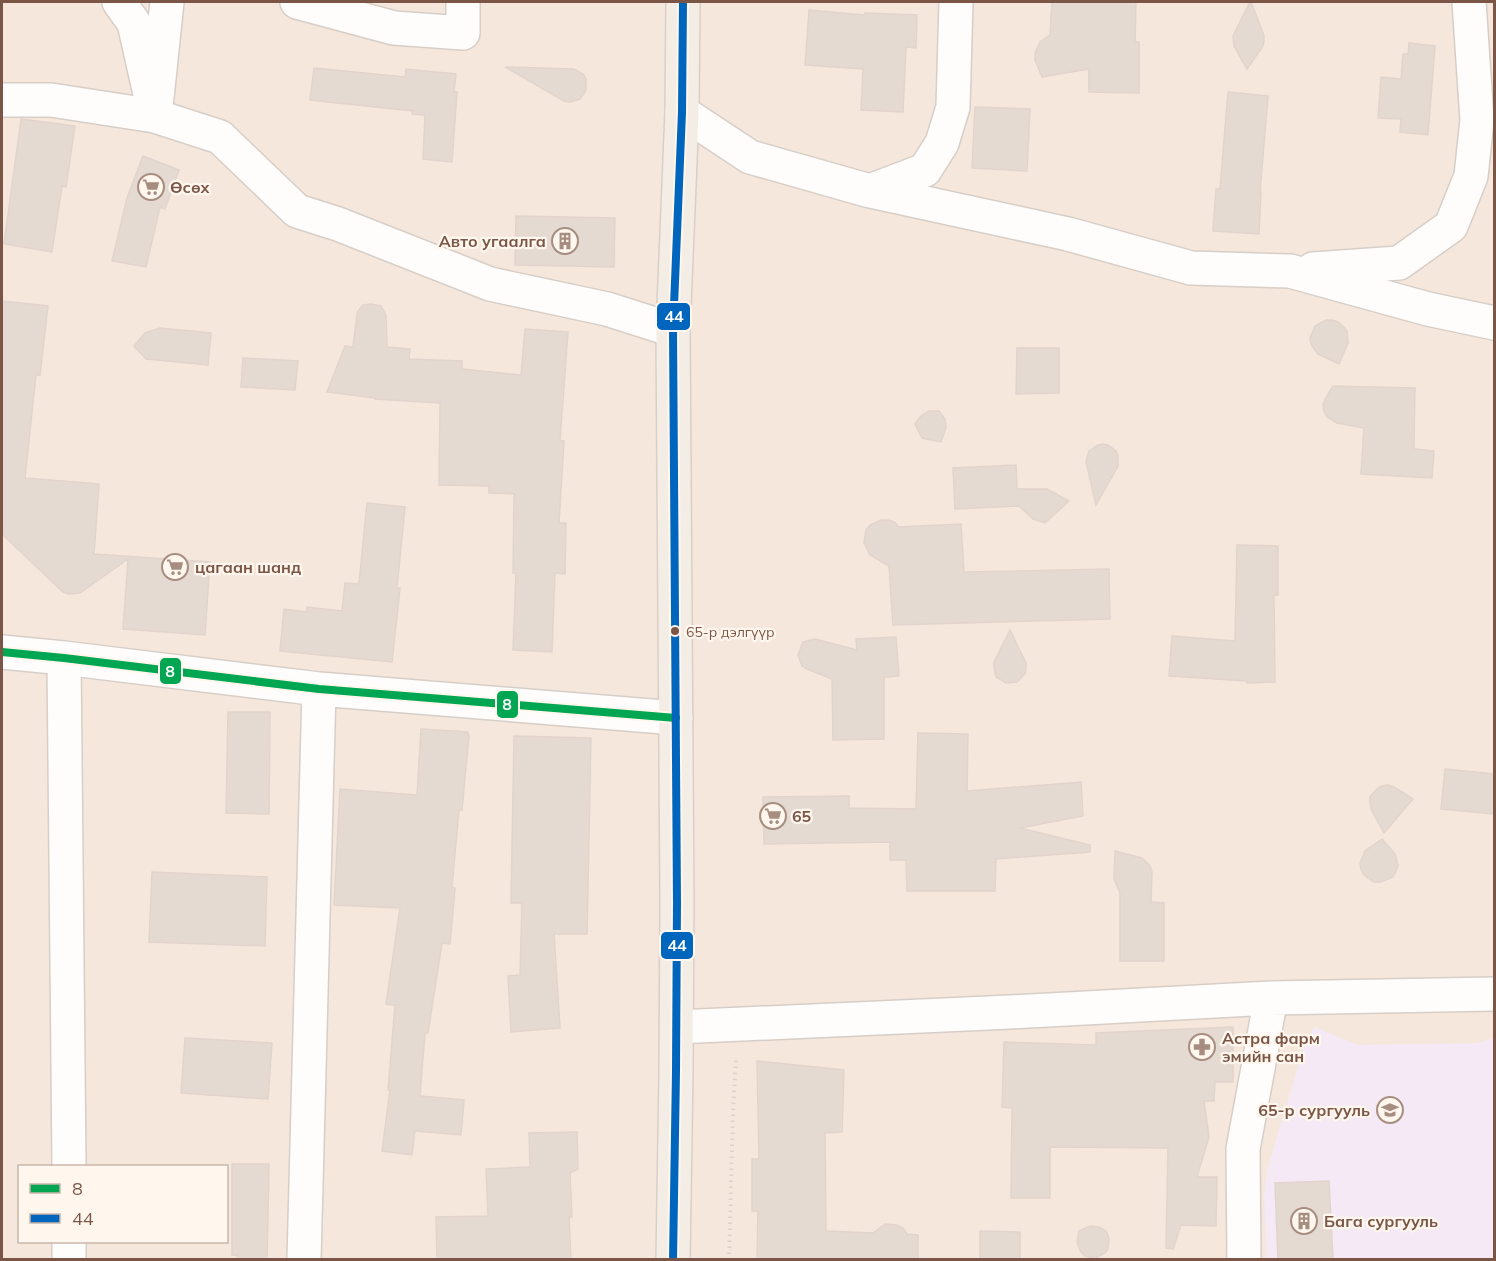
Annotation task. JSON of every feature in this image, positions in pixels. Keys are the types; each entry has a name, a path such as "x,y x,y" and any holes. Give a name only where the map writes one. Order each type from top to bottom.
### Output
{"main road":[{"path":"673,1260 677,1027 674,330 682,112 683,2"}],"street":[{"path":"119,2 134,22 155,116"},
{"path":"155,116 167,2"},
{"path":"297,2 394,28 463,33 463,2"},
{"path":"870,191 925,170 942,143 953,107 956,2"},
{"path":"682,112 750,157 870,191 1068,234 1191,268 1290,271 1399,263 1451,226 1471,176 1477,120 1468,2"},
{"path":"2,100 51,100 155,116 220,136 297,211 338,224 490,284 606,309 674,330"},
{"path":"1290,271 1428,309 1494,322"},
{"path":"2,652 319,688 676,718"},
{"path":"64,658 69,1165"},
{"path":"304,1260 319,688"},
{"path":"677,1027 1271,998 1494,994"},
{"path":"1244,1260 1243,1149 1271,998"},
{"path":"69,1243 69,1260"}],"path":[{"path":"729,1260 733,1111 739,1024"}],"shaded area":[{"path":"2,2 1494,2 1494,1259 2,1260"},
{"name":"65-р сургууль","path":"1314,1027 1358,1045 1477,1043 1494,1038 1494,1259 1267,1260 1264,1195 1267,1171 1303,1049"}],"building":[{"path":"1052,2 1136,2 1135,42 1139,42 1139,93 1089,92 1089,69 1042,77 1035,60 1035,53 1040,42 1050,35"},
{"path":"1250,2 1264,41 1247,69 1234,46 1233,36"},
{"path":"809,10 864,15 865,13 917,15 916,48 906,47 903,112 861,110 863,69 805,65"},
{"path":"1409,43 1435,46 1428,135 1400,132 1401,119 1378,118 1381,77 1401,79 1403,54 1408,54"},
{"path":"505,67 574,69 583,74 586,79 586,90 580,99 564,101"},
{"path":"314,68 405,77 406,69 456,74 454,92 457,92 452,162 423,159 425,115 412,114 413,111 310,100"},
{"path":"1228,92 1268,96 1259,234 1213,231 1216,189 1220,189"},
{"path":"975,107 1030,109 1027,171 972,168"},
{"path":"21,119 75,126 66,187 62,186 52,252 4,244"},
{"path":"143,156 179,170 165,209 160,207 146,267 112,261 127,198"},
{"name":"Авто угаалга","path":"516,216 615,218 614,267 515,265"},
{"path":"2,301 48,306 40,375 36,375 25,478 99,484 94,554 210,562 205,635 123,629 128,559 80,593 69,594 63,592 2,534"},
{"path":"363,305 381,306 386,315 387,347 410,349 409,359 462,361 462,369 521,375 525,329 568,332 560,441 564,441 559,523 566,523 565,574 555,573 552,652 513,650 516,573 513,573 514,494 489,493 489,486 439,485 440,403 375,399 327,392 345,346 353,347 358,311"},
{"path":"1326,320 1338,322 1347,331 1348,343 1339,364 1318,354 1311,344 1310,338 1315,326"},
{"path":"160,328 211,333 208,365 146,359 134,346 145,333"},
{"path":"1017,348 1059,348 1059,393 1016,394"},
{"path":"243,358 298,361 295,390 241,387"},
{"path":"1333,386 1415,388 1414,449 1434,451 1432,478 1361,474 1364,428 1337,423 1327,417 1323,405"},
{"path":"929,411 939,411 945,419 946,428 941,442 922,438 915,424"},
{"path":"1103,444 1116,451 1118,466 1096,505 1086,462 1089,451"},
{"path":"1016,465 1017,489 1047,489 1069,501 1045,523 1033,519 1018,505 955,509 953,468"},
{"path":"367,503 405,507 392,662 280,651 284,609 307,612 307,607 342,611 345,583 359,584"},
{"path":"881,520 894,522 899,527 961,524 964,572 1109,569 1110,619 893,625 889,566 870,555 864,543 866,530 870,525"},
{"path":"1237,545 1278,546 1278,595 1274,595 1275,682 1247,683 1247,681 1169,676 1172,636 1235,641"},
{"path":"1010,630 1026,663 1026,669 1025,674 1017,682 1006,683 996,677 994,662"},
{"path":"896,637 899,676 884,677 884,739 833,740 832,679 802,666 798,655 803,642 815,639 857,650 856,639"},
{"path":"228,712 270,712 269,814 226,813"},
{"path":"421,729 468,732 469,735 452,887 455,888 450,944 442,943 428,1033 425,1033 420,1096 464,1100 461,1135 415,1131 412,1155 382,1151 390,1090 388,1090 395,1005 386,1004 400,908 334,905 340,789 417,795"},
{"path":"918,733 968,734 967,791 1081,782 1083,816 1020,828 1090,845 1090,852 996,859 995,891 907,891 906,860 890,860 890,842 764,844 763,797 849,796 849,808 916,809"},
{"path":"514,736 591,738 587,934 554,934 560,1028 511,1032 508,976 520,975 522,903 511,903"},
{"path":"1445,769 1494,774 1494,814 1441,809"},
{"path":"1388,785 1413,799 1384,833 1371,809 1370,797 1377,789"},
{"path":"1382,839 1395,854 1398,865 1393,877 1374,882 1364,875 1360,863 1365,851"},
{"path":"1115,851 1142,858 1150,866 1152,872 1151,902 1164,903 1164,961 1120,961 1120,893 1114,879"},
{"path":"152,872 267,877 265,946 149,942"},
{"path":"1233,1027 1233,1082 1215,1082 1214,1101 1204,1101 1209,1137 1197,1177 1217,1177 1216,1226 1181,1225 1173,1249 1166,1248 1168,1148 1050,1147 1050,1198 1011,1198 1012,1108 1002,1107 1004,1042 1096,1045 1096,1033"},
{"path":"185,1038 272,1043 268,1099 181,1093"},
{"path":"757,1061 844,1070 842,1132 825,1133 826,1231 873,1233 885,1224 897,1225 907,1234 918,1235 918,1260 757,1259 758,1211 752,1211 752,1159 759,1159"},
{"path":"577,1132 578,1169 570,1173 571,1260 437,1260 436,1217 488,1216 486,1169 530,1167 529,1133"},
{"path":"232,1164 269,1164 267,1260 237,1260 237,1255 232,1255"},
{"name":"Бага сургууль","path":"1329,1181 1333,1260 1278,1260 1275,1183"},
{"path":"1090,1226 1106,1231 1109,1238 1108,1249 1096,1258 1085,1256 1077,1242 1079,1231"},
{"path":"980,1231 1020,1232 1020,1260 980,1260"}],"transit line":[{"name":"44","path":"673,1260 677,903 673,330 682,112 683,2"},
{"name":"8","path":"2,652 319,689 676,718"}],"place":[{"name":"Өсөх","path":"151,187"},
{"name":"Авто угаалга","path":"565,241"},
{"name":"цагаан шанд","path":"175,567"},
{"name":"65-р дэлгүүр","path":"675,631"},
{"name":"65","path":"773,816"},
{"name":"Астра фарм эмийн сан","path":"1202,1047"},
{"name":"65-р сургууль","path":"1390,1110"},
{"name":"Бага сургууль","path":"1304,1221"}]}
